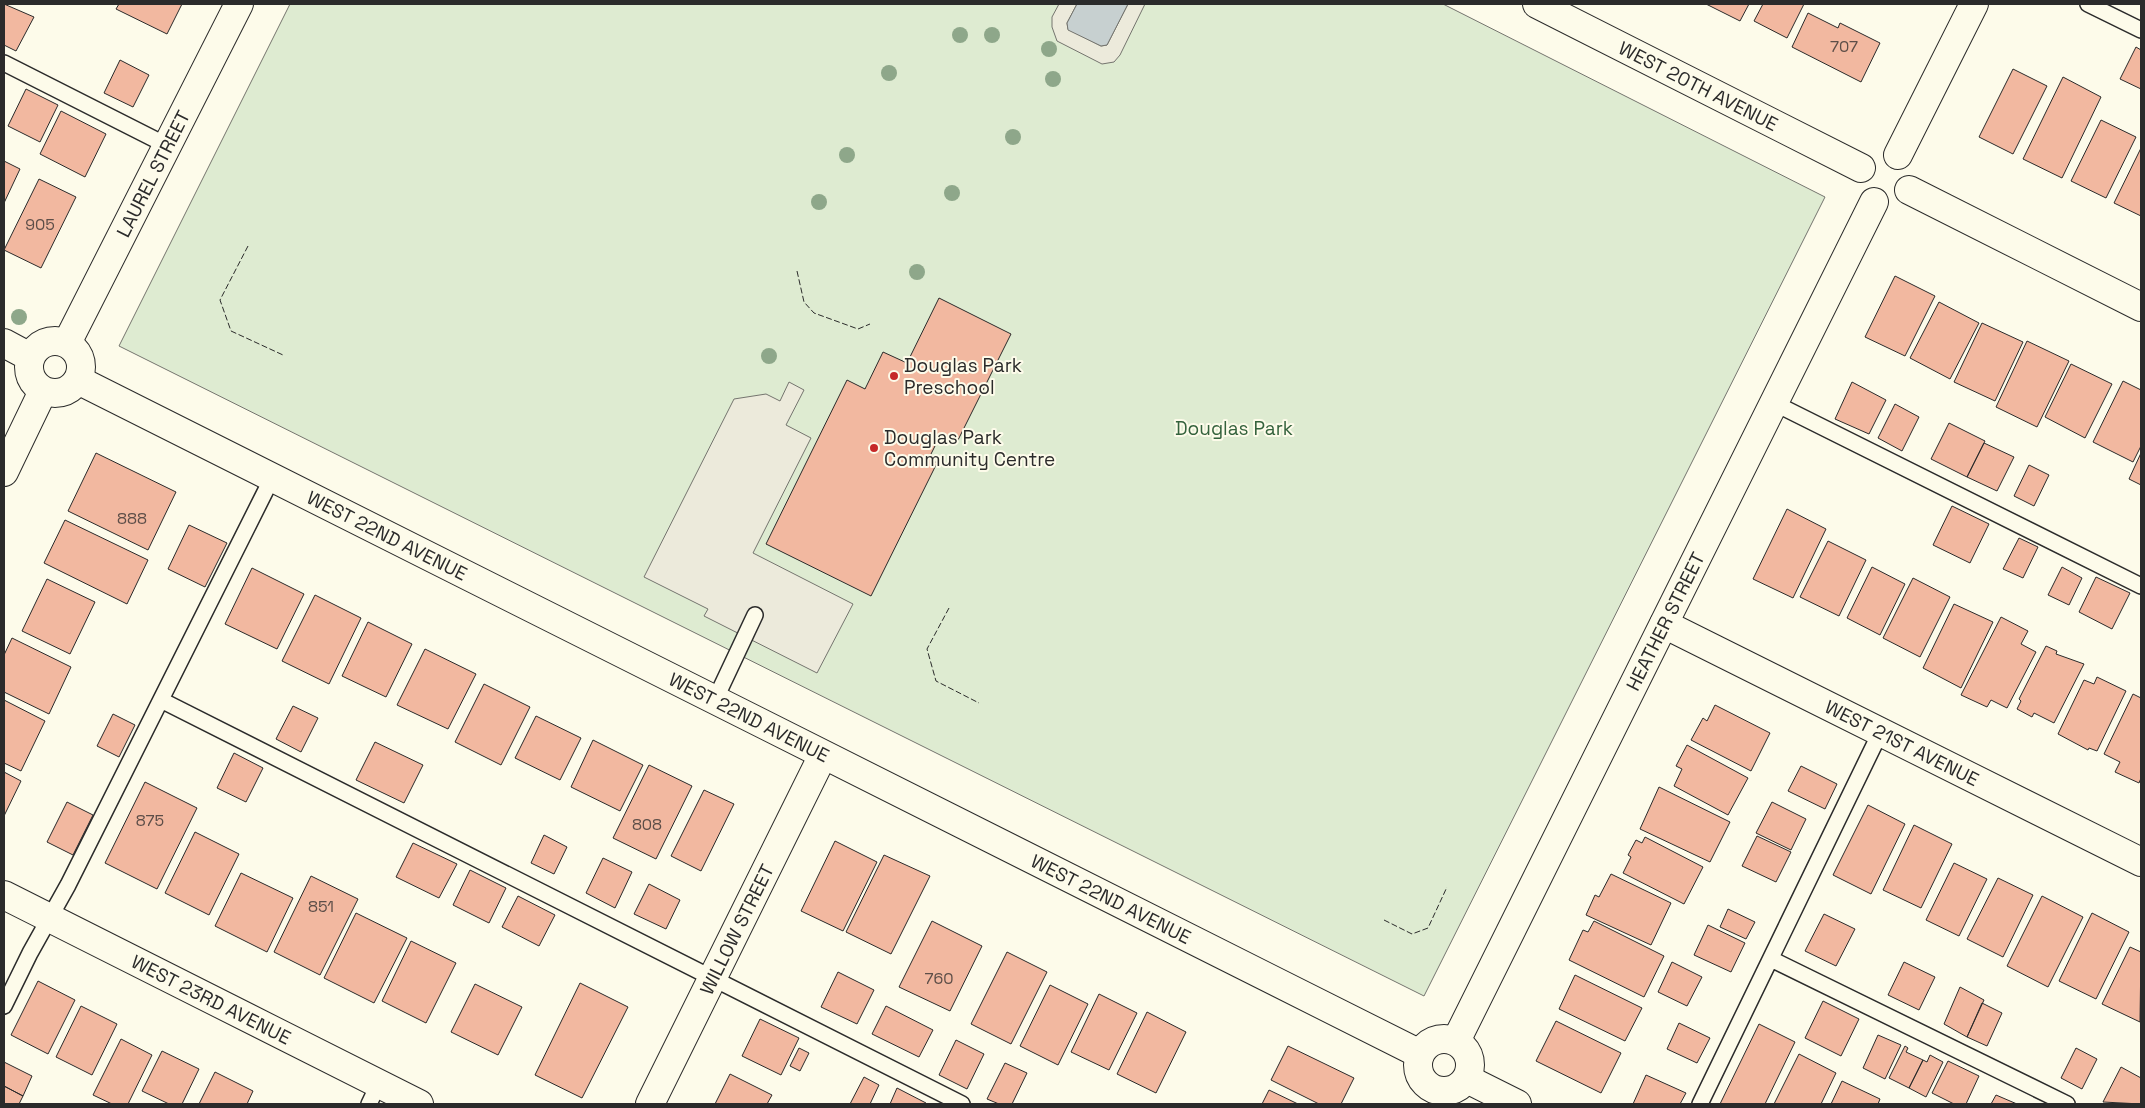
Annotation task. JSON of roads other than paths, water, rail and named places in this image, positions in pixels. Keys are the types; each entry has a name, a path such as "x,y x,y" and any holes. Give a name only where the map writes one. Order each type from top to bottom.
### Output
{"street":[{"name":"LAUREL STREET","path":"67,343 239,4"},
{"name":"WEST 20TH AVENUE","path":"1537,4 1861,168"},
{"path":"1898,154 1974,4"},
{"path":"1876,153 1898,154 1906,161 1911,171 1909,190 1902,199 1893,203 1883,204 1874,202 1866,196 1861,187 1859,178 1861,168 1867,158 1876,153"},
{"path":"1909,190 2141,307"},
{"name":"HEATHER STREET","path":"1456,1042 1874,202"},
{"path":"56,340 67,343 75,350 80,359 81,370 78,380 63,392 43,391 30,376 28,367 30,356 36,347 46,342 56,340"},
{"path":"4,343 30,356"},
{"name":"WEST 22ND AVENUE","path":"78,380 1420,1054"},
{"path":"4,472 43,391"},
{"name":"WEST 21ST AVENUE","path":"1664,624 2141,862"},
{"name":"WILLOW STREET","path":"650,1104 822,755"},
{"name":"WEST 23RD AVENUE","path":"4,895 50,918 374,1094 420,1104"},
{"path":"1439,1039 1456,1042 1468,1054 1470,1070 1467,1079 1455,1089 1440,1091 1429,1097 1426,1084 1418,1071 1420,1054 1431,1042 1439,1039"},
{"path":"1467,1079 1517,1104"}],"lane":[{"path":"2088,4 2141,30"},
{"path":"4,63 168,146"},
{"path":"1774,403 2141,586"},
{"path":"4,1006 272,478"},
{"path":"715,700 756,615"},
{"path":"161,700 962,1104"},
{"path":"1700,1104 1880,733"},
{"path":"1772,958 2067,1104"}],"place":[{"name":"Douglas Park Preschool","path":"894,376"},
{"name":"Douglas Park Community Centre","path":"874,448"}],"park label":[{"name":"Douglas Park","path":"1234,428"}]}
